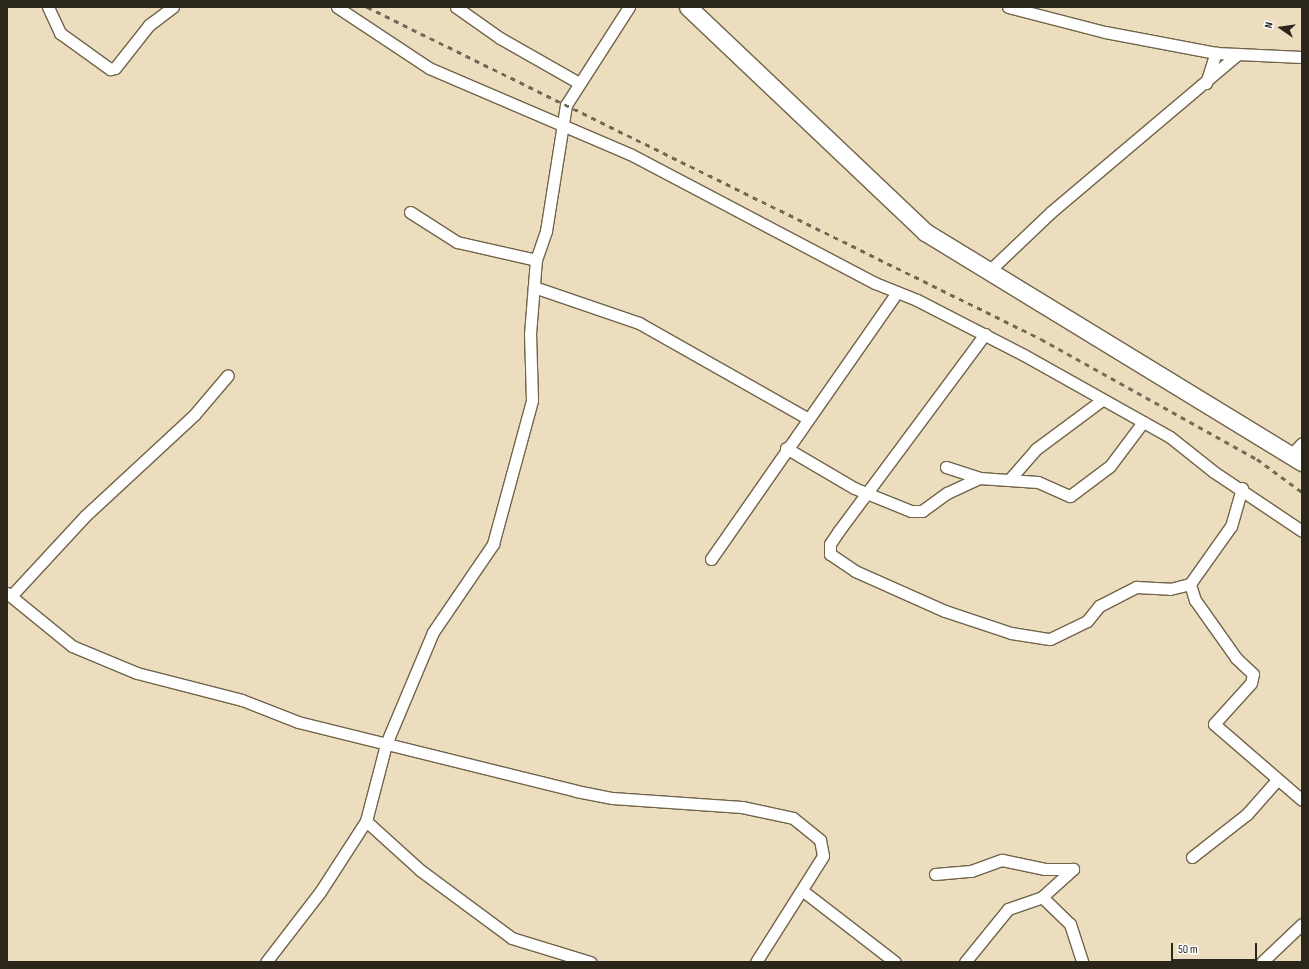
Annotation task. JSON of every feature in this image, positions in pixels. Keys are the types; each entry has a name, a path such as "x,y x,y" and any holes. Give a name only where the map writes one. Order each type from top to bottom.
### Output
{"main road":[{"path":"688,7 889,202 925,232 1298,453"}],"street":[{"path":"48,7 60,33 110,69 115,68 148,25 173,7"},
{"path":"337,7 429,68 535,111 561,126 630,154 897,292 985,334 1170,437 1214,472 1242,488 1302,531"},
{"path":"456,7 500,38 579,83"},
{"path":"266,962 320,892 366,821 386,744 433,632 493,544 532,400 534,287 536,260 546,231 561,126 566,105 629,7"},
{"path":"1008,7 1105,32 1216,53 1302,57"},
{"path":"1206,83 1216,53"},
{"path":"989,271 1051,212 1206,83 1238,54"},
{"path":"410,212 457,242 536,260"},
{"path":"534,287 639,323 807,418"},
{"path":"711,559 786,448 807,418 824,400 897,292"},
{"path":"985,334 830,544 830,554 855,571 945,611 1011,633 1050,639 1087,621 1099,606 1136,587 1149,585 1170,589 1190,584 1231,526 1242,488"},
{"path":"228,375 194,415 85,516 9,595 64,642 137,673 199,688 298,722 612,798 742,807 793,818 820,840 822,848 819,867 756,962"},
{"path":"1009,480 1036,449 1102,400"},
{"path":"946,467 978,478 1038,482 1060,494 1070,496 1080,491 1110,466 1143,422"},
{"path":"786,448 867,492 911,511 922,511 947,493 978,478"},
{"path":"1190,584 1195,600 1236,658 1253,674 1251,683 1214,724 1277,780 1302,800"},
{"path":"1192,857 1247,814 1277,780"},
{"path":"366,821 420,870 512,938 590,962"},
{"path":"935,874 971,871 1002,860 1045,869 1073,869 1042,897 1008,909 965,962"},
{"path":"803,891 895,962"},
{"path":"1042,897 1070,924 1082,962"},
{"path":"1262,962 1302,924"}],"railway":[{"path":"367,7 1041,339 1257,459 1302,492"}]}
